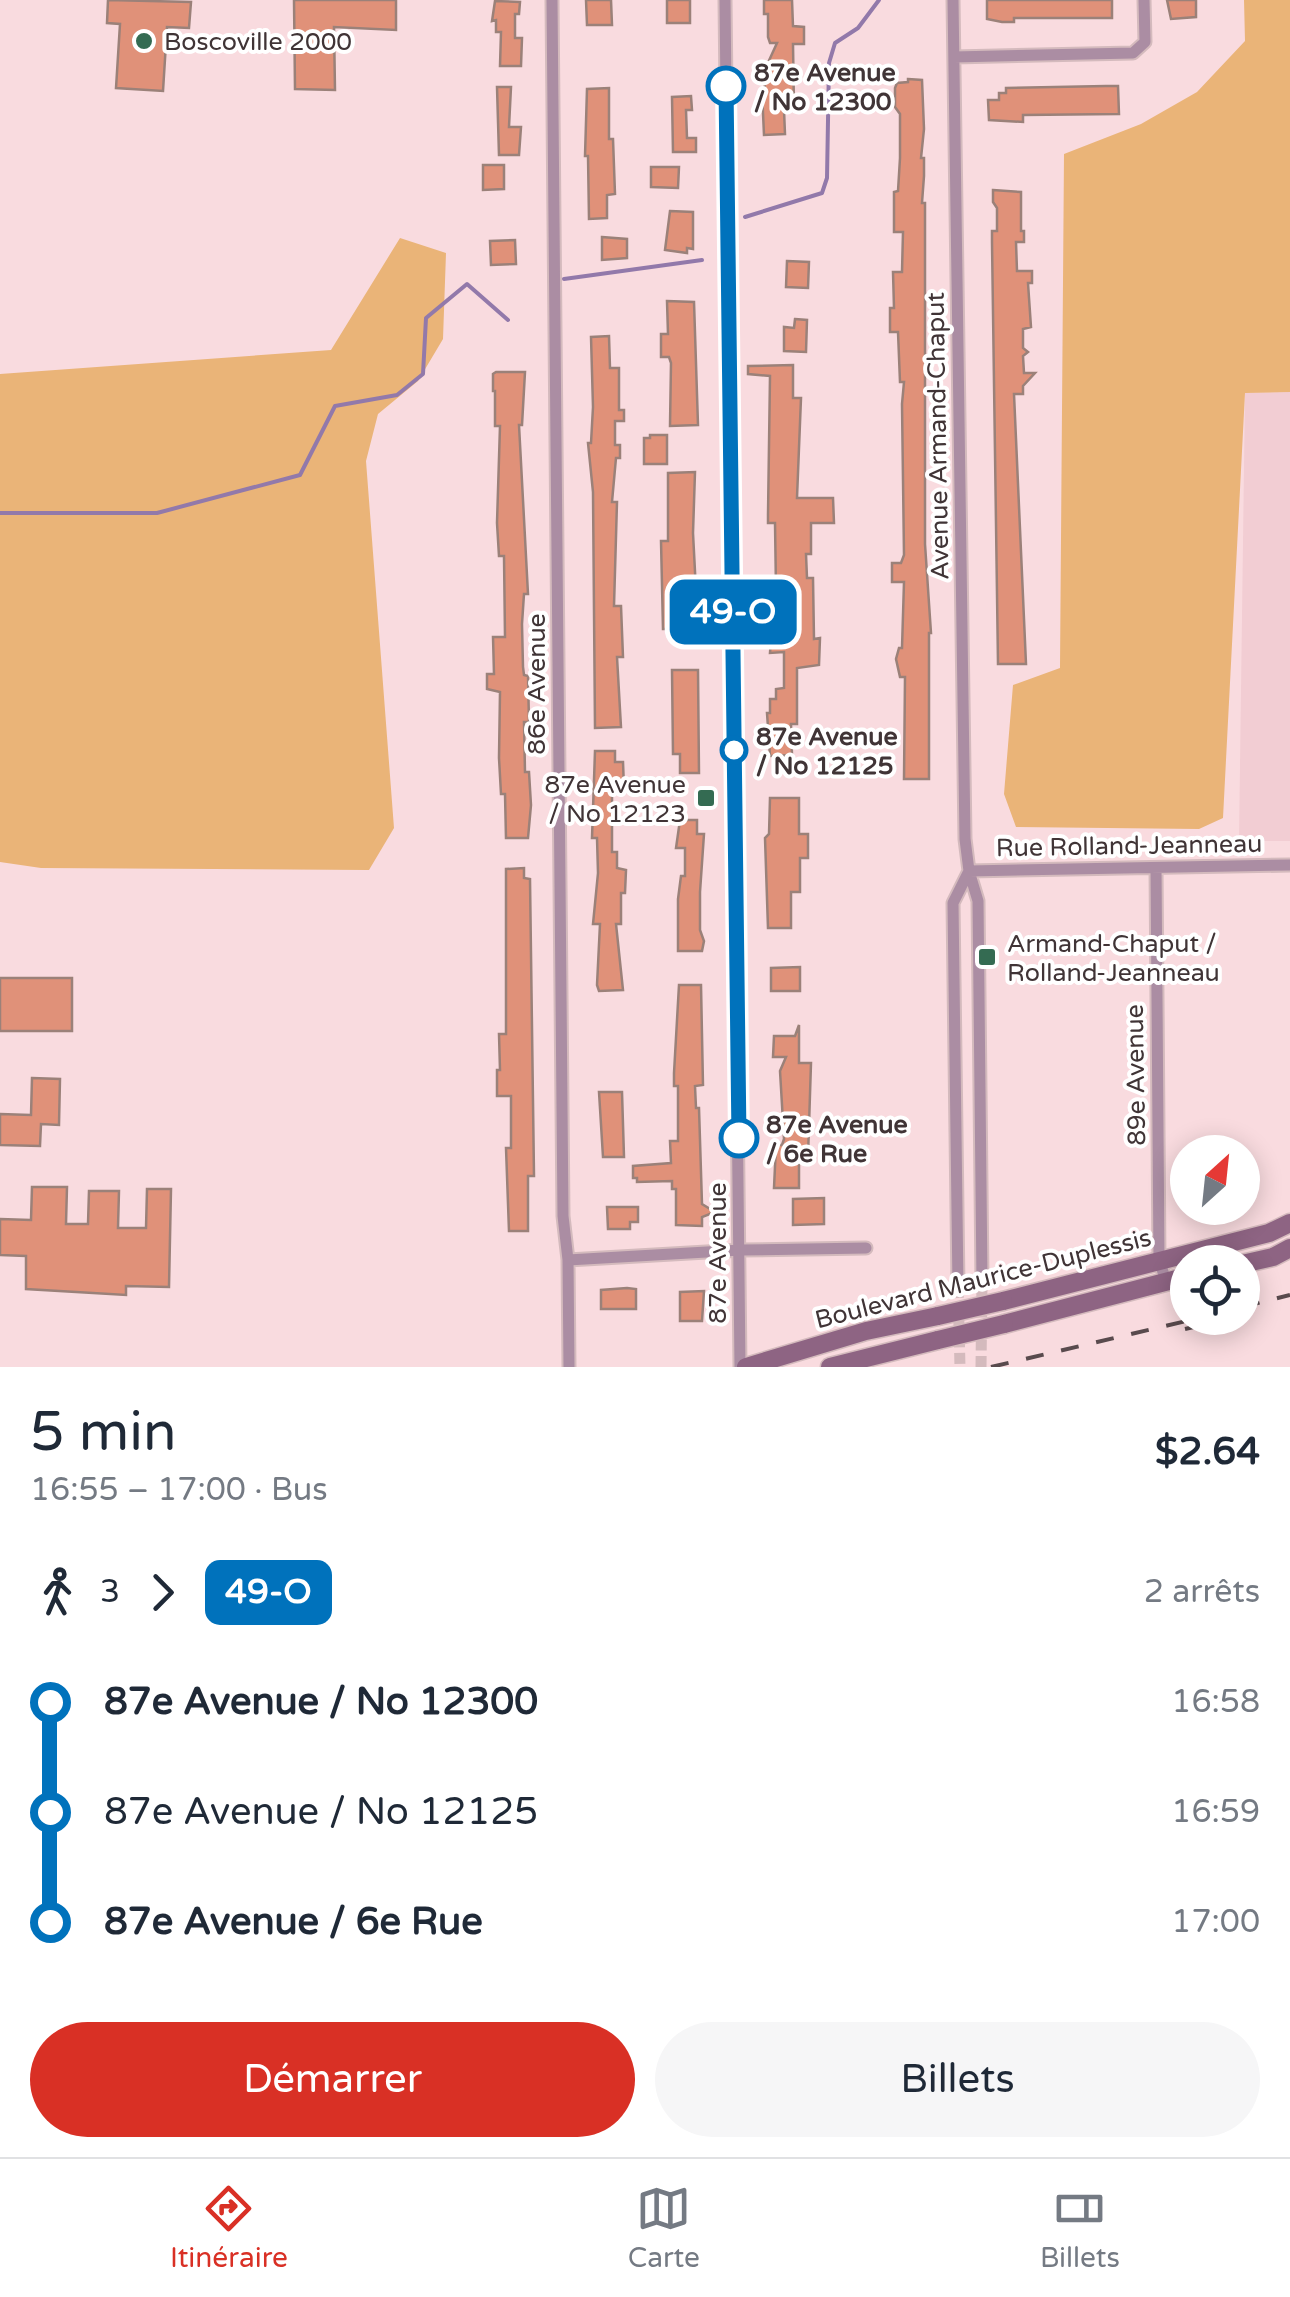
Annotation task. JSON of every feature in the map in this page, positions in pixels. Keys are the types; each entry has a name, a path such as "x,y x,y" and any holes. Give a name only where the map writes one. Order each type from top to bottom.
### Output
{"street":[{"name":"86e Avenue","path":"552,0 563,1177 569,1367"},
{"name":"87e Avenue","path":"725,0 743,1367"},
{"name":"Avenue Armand-Chaput","path":"953,0 964,781 969,872 978,901 982,1281"},
{"path":"954,58 1132,54 1145,42 1144,0"},
{"name":"Rue Rolland-Jeanneau","path":"969,872 1290,865"},
{"name":"89e Avenue","path":"1156,868 1160,1260 1166,1281"},
{"name":"Avenue Armand-Chaput","path":"958,1287 953,903 969,872"},
{"name":"Boulevard Maurice-Duplessis","path":"743,1367 866,1331 1269,1233 1290,1223"},
{"path":"568,1260 740,1250 866,1248"},
{"path":"1260,1259 1290,1248"},
{"name":"Boulevard Maurice-Duplessis","path":"830,1367 1170,1280"}],"shaded area":[{"path":"1244,0 1290,0 1290,392 1245,393 1223,818 1199,829 1016,827 1004,794 1013,685 1060,668 1064,154 1141,124 1197,92 1245,41"},
{"path":"400,238 446,253 443,339 418,381 378,414 366,461 394,828 369,870 41,868 0,862 0,374 331,350"},
{"path":"1290,392 1290,841 1239,841 1245,393"}],"building":[{"path":"108,0 191,2 189,28 167,27 163,91 116,88 120,24 107,23"},
{"path":"294,0 396,0 396,30 334,27 335,90 295,89"},
{"path":"586,0 611,0 612,25 587,25"},
{"path":"667,0 690,0 690,23 667,23"},
{"path":"764,0 792,0 793,26 804,27 804,44 793,44 794,109 784,110 785,134 764,135 764,74 768,75 767,65 777,43 770,43 768,37"},
{"path":"987,0 1112,0 1112,18 1014,18 1014,22 1002,22 987,19"},
{"path":"1167,0 1196,0 1196,17 1171,19"},
{"path":"495,1 520,2 519,14 515,14 515,38 522,38 521,66 500,66 501,32 496,32 496,20 492,21"},
{"path":"908,79 922,80 924,129 921,158 925,203 925,544 931,633 929,779 904,779 905,677 900,677 896,659 902,648 904,582 892,582 892,563 901,563 904,555 904,382 900,382 898,332 890,332 893,272 902,272 903,232 894,232 894,192 898,191 900,158 900,114 895,107 895,88"},
{"path":"1118,86 1119,114 1023,115 1023,122 989,120 988,100 999,100 999,93 1006,93 1006,88"},
{"path":"497,87 511,87 509,127 521,127 519,155 499,155"},
{"path":"609,88 615,194 607,195 607,218 589,219 585,156 587,89"},
{"path":"691,96 692,110 686,110 687,138 696,138 696,152 673,152 672,97"},
{"path":"483,165 504,165 504,189 483,190"},
{"path":"651,167 679,167 678,188 651,187"},
{"path":"993,190 1021,192 1024,242 1016,242 1017,271 1032,271 1032,283 1028,283 1031,327 1023,329 1023,348 1028,352 1023,356 1024,373 1035,373 1023,386 1023,394 1014,394 1026,664 998,664 992,242 992,231 997,231 997,208"},
{"path":"670,211 693,212 693,249 687,248 687,253 665,250"},
{"path":"602,237 627,239 627,258 602,260"},
{"path":"515,240 516,264 491,265 490,241"},
{"path":"787,261 809,262 808,288 786,287"},
{"path":"667,301 694,302 698,425 670,426 671,363 669,357 661,357 661,334 668,334"},
{"path":"795,319 807,320 806,352 784,351 784,327 794,328"},
{"path":"609,336 610,368 619,368 619,410 624,410 624,421 615,421 615,445 620,445 620,458 616,458 612,502 617,502 614,606 621,606 623,657 617,657 621,727 595,728 593,492 588,443 593,407 591,337"},
{"path":"793,365 793,398 801,398 797,498 833,498 834,523 811,523 811,554 806,554 807,578 813,578 814,639 820,638 819,665 797,668 797,724 791,724 792,755 770,756 767,713 770,699 776,699 776,689 784,688 784,652 770,653 773,614 782,613 781,590 776,590 775,523 768,523 770,376 748,374 748,366"},
{"path":"496,372 525,372 519,425 528,594 524,594 522,624 523,667 524,675 528,676 529,722 524,722 525,772 529,772 531,805 528,838 506,838 499,758 500,692 487,689 487,674 494,674 493,637 505,637 504,556 499,556 497,523 500,426 495,426"},
{"path":"667,435 667,464 644,464 644,438"},
{"path":"695,472 693,533 698,629 663,629 661,541 668,541 668,473"},
{"path":"672,670 698,670 699,773 680,773 680,754 673,754"},
{"path":"595,751 615,751 615,762 623,762 624,788 612,789 612,852 617,852 617,868 626,870 621,924 616,924 623,990 599,991 597,985 600,924 593,924 598,873 597,838 592,838"},
{"path":"770,798 799,798 799,834 808,834 808,858 800,858 800,892 791,892 791,928 768,928 765,838 769,834"},
{"path":"680,820 697,820 697,834 704,834 700,892 702,951 678,951 678,899 681,876 685,876 685,848 676,848"},
{"path":"524,868 524,878 530,879 534,1176 528,1176 528,1231 509,1231 506,1148 511,1148 511,1096 497,1096 497,1070 499,1034 506,1034 506,869"},
{"path":"800,967 800,991 771,991 771,968"},
{"path":"0,978 72,978 72,1031 0,1031"},
{"path":"679,985 701,985 703,1085 695,1086 696,1108 702,1204 715,1212 702,1217 702,1226 676,1225 676,1189 672,1189 672,1181 637,1182 633,1178 633,1166 671,1163 670,1141 678,1141 678,1086 674,1086 674,1073"},
{"path":"799,1025 799,1063 811,1063 808,1157 799,1157 799,1188 774,1188 776,1145 782,1145 784,1139 780,1071 786,1057 773,1057 774,1036 795,1036"},
{"path":"32,1078 60,1079 59,1125 41,1124 40,1146 0,1145 0,1114 31,1115"},
{"path":"599,1092 622,1092 624,1157 603,1157"},
{"path":"32,1187 67,1187 66,1224 88,1224 89,1191 119,1191 118,1228 146,1228 147,1189 171,1189 169,1287 126,1286 126,1295 26,1289 26,1256 0,1255 0,1219 31,1220"},
{"path":"824,1198 824,1224 793,1225 793,1199"},
{"path":"607,1207 638,1207 638,1222 630,1222 630,1229 608,1229"},
{"path":"636,1289 636,1309 601,1309 601,1290"},
{"path":"704,1291 702,1321 680,1321 680,1292"}],"waterway":[{"path":"745,217 822,193 827,178 829,63 835,43 858,28 879,0"},
{"path":"564,279 702,260"},
{"path":"0,513 157,513 300,475 335,406 397,395 423,374 426,318 467,284 508,320"}],"tunnel":[{"path":"981,1367 982,1281"},
{"path":"958,1287 960,1367"}],"railway":[{"path":"1260,1302 1290,1295"},
{"path":"991,1367 1170,1325"}],"bus line":[{"name":"49-O","path":"726,86 739,1138"}],"place":[{"name":"Boscoville 2000","path":"144,41"},
{"name":"87e Avenue / No 12300","path":"726,86"},
{"name":"87e Avenue / No 12125","path":"734,750"},
{"name":"87e Avenue / No 12123","path":"706,798"},
{"name":"Armand-Chaput / Rolland-Jeanneau","path":"987,957"},
{"name":"87e Avenue / 6e Rue","path":"739,1138"}]}
